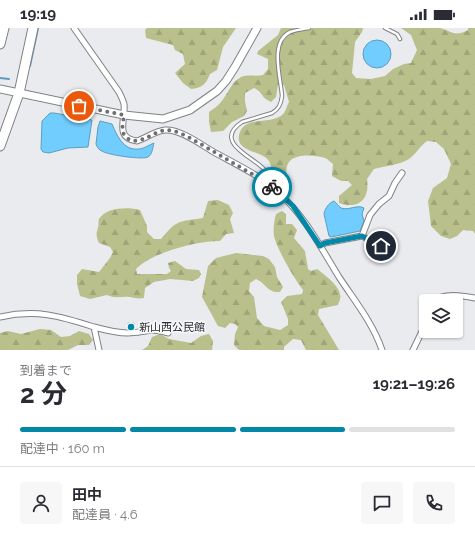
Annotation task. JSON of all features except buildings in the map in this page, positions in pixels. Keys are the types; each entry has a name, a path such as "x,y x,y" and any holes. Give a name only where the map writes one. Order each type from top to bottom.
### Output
{"highway":[{"path":"0,44 4,28"},
{"path":"0,146 19,93 33,28"}],"main road":[{"path":"0,89 124,115 163,119 190,110 217,91 226,80 257,28"}],"street":[{"path":"74,28 119,92 124,102 122,128 127,138 137,141 165,130 174,131 192,139 266,183 278,192 293,206 320,246 367,319 379,341 382,350"},
{"path":"362,236 370,215 379,204 389,196 402,173"},
{"path":"320,246 325,243 362,236 381,246"},
{"path":"463,296 475,298"},
{"path":"0,316 34,313 60,316 94,328 118,333 159,330 168,332"},
{"path":"94,328 98,350"},
{"path":"413,350 419,338"}],"lane":[{"path":"266,183 267,177 265,170 236,148 232,139 233,134 238,125 242,122 276,111 281,103 282,96 277,53 278,45 285,35 309,28"},
{"path":"385,28 397,34 400,39"}],"green space":[{"path":"147,28 236,28 223,47 217,70 210,74 203,85 198,88 191,89 183,83 175,73 185,64 183,54 175,50 173,45 146,38 145,30"},
{"path":"281,28 363,28 355,42 352,73 356,78 371,79 385,76 393,69 404,64 411,63 417,50 411,35 401,28 439,28 452,33 459,33 468,30 468,28 475,28 475,234 473,231 463,230 457,236 450,239 441,236 431,226 428,201 433,188 447,178 451,164 444,149 436,142 427,141 409,159 405,161 374,169 367,179 367,192 362,201 357,204 346,205 339,203 339,196 352,185 348,181 341,181 332,176 333,164 326,158 304,156 293,158 287,166 287,176 282,182 274,180 270,163 265,157 249,150 240,143 240,132 243,127 254,122 279,117 284,113 289,102 284,85 278,85 276,97 271,102 254,88 245,93 247,111 244,116 232,122 223,131 211,132 209,112 220,103 238,79 244,76 263,75 268,69 268,59 257,54 258,51 278,35"},
{"path":"218,200 229,205 233,213 230,219 234,233 226,234 220,241 187,245 153,257 136,269 137,274 167,274 171,271 168,263 175,261 186,269 199,270 201,274 199,278 193,281 170,279 154,282 145,288 144,298 115,297 107,295 90,299 80,296 77,284 77,275 82,269 99,272 113,252 110,247 99,243 97,239 99,220 102,215 118,209 130,208 140,210 147,226 147,232 154,239 161,239 179,222 203,218 208,201"},
{"path":"282,211 286,214 286,224 292,224 297,230 294,238 305,251 308,269 311,271 317,269 333,282 339,291 340,299 338,305 319,309 318,315 339,350 306,350 301,340 293,339 284,347 284,350 239,350 234,345 235,334 238,327 235,324 230,323 225,328 218,326 202,297 208,266 216,258 236,253 263,256 269,259 275,267 277,277 283,287 280,292 276,292 272,291 256,279 250,283 249,291 254,297 257,318 264,326 280,330 288,325 288,319 281,302 287,296 302,294 303,290 287,264 274,236 276,214"},
{"path":"40,329 51,330 61,337 70,336 79,331 89,334 93,340 89,345 78,345 68,350 0,350 0,333 8,331 21,334"},
{"path":"160,334 169,339 191,343 201,336 209,334 213,341 212,350 142,350 148,346 152,337"}],"water":[{"path":"377,40 383,41 387,44 390,48 390,60 387,64 383,67 377,68 371,67 367,64 364,60 363,54 364,48 367,44 371,41"},
{"path":"50,113 92,120 88,147 68,148 49,153 43,152 41,149 42,121"},
{"path":"100,121 112,124 121,141 133,149 141,149 154,143 150,155 145,158 133,157 105,153 100,150 96,144"},
{"path":"334,201 344,209 359,207 364,208 362,214 364,221 360,231 331,237 329,236 324,214 330,203"}],"waterway":[{"path":"30,66 38,28"},
{"path":"0,78 9,79"}],"way so far":[{"path":"79,106 124,115 122,128 127,138 132,140 137,141 165,130 174,131 192,139 272,187"}],"place":[{"name":"新山西公民館","path":"131,327"}],"route":[{"path":"272,187 293,206 320,246 325,243 362,236 381,246"}]}
